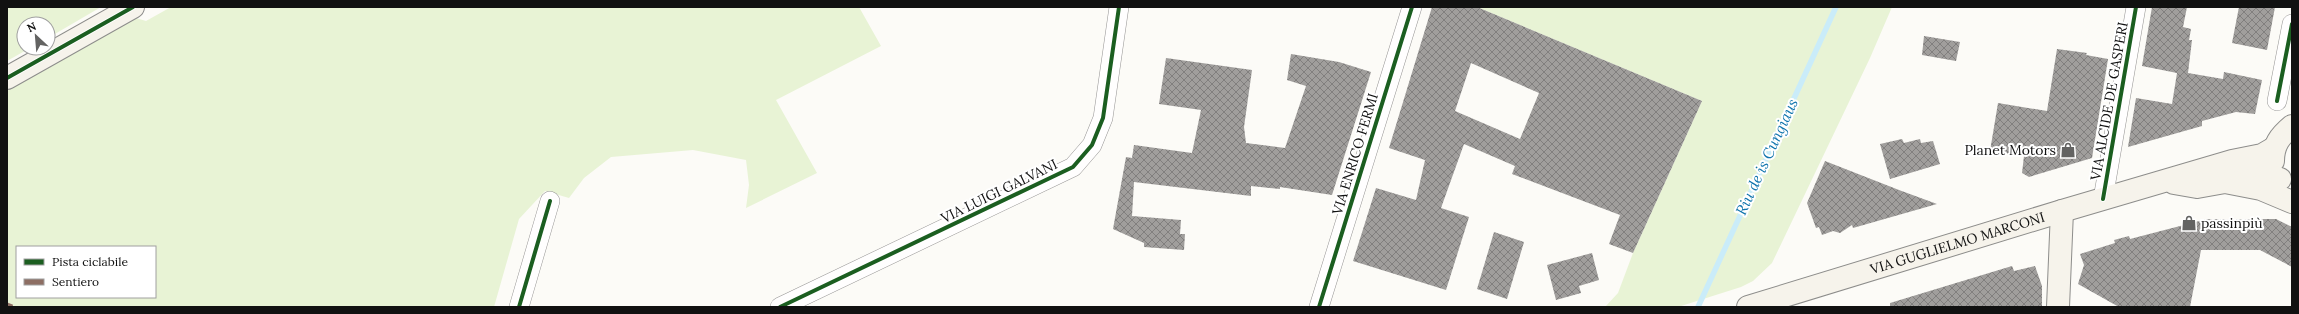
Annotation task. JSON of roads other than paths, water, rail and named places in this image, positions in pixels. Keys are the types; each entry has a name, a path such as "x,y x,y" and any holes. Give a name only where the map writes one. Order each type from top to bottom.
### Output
{"main road":[{"path":"7,78 133,7"},
{"path":"2286,184 2274,164 2274,148 2281,135 2292,126"},
{"name":"VIA GUGLIELMO MARCONI","path":"1760,305 2062,211 2232,161 2262,155 2274,148"},
{"name":"VIA GUGLIELMO MARCONI","path":"2166,181 2199,178 2233,170 2257,172 2286,184"},
{"path":"2166,181 2197,187 2225,182 2261,189 2292,202"},
{"path":"2058,307 2062,211"}],"street":[{"name":"VIA LUIGI GALVANI","path":"780,307 1073,167 1092,145 1103,118 1119,7"},
{"name":"VIA ENRICO FERMI","path":"1319,307 1412,7"},
{"name":"VIA ALCIDE DE GASPERI","path":"2103,199 2136,7"},
{"path":"2276,101 2292,24"},
{"path":"519,307 550,201"}],"waterway":[{"name":"Riu de is Cungiaus","path":"1698,307 1836,7"}],"place":[{"name":"Planet Motors","path":"2068,150"},
{"name":"passinpiù","path":"2189,223"}]}
